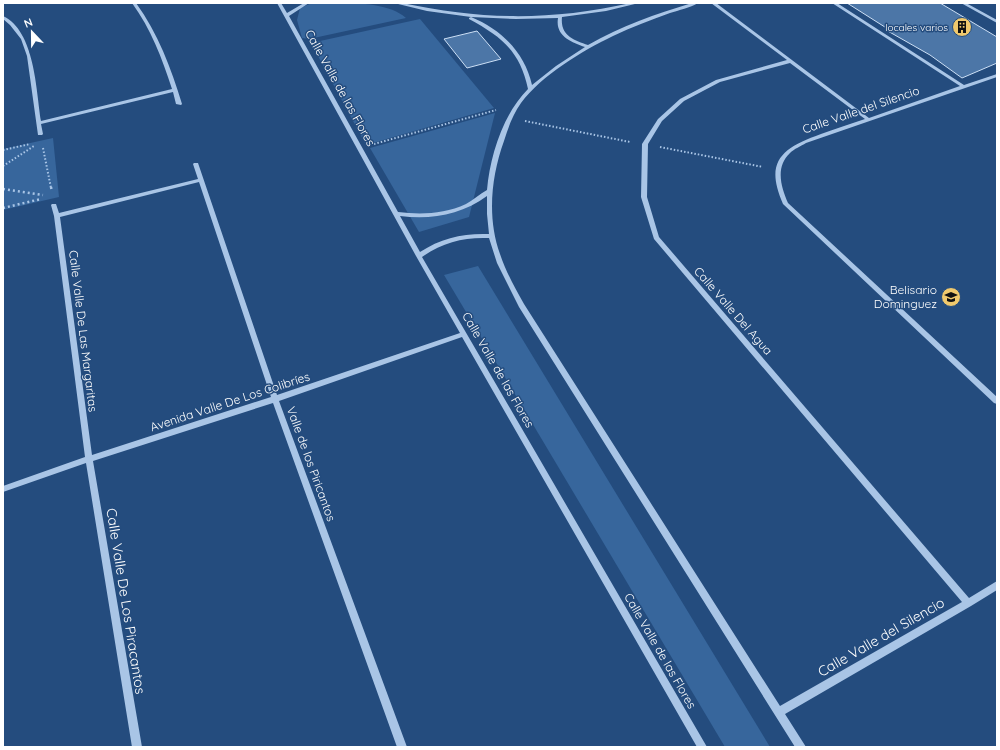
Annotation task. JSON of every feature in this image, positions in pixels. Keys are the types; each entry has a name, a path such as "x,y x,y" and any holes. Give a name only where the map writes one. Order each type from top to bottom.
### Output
{"street":[{"path":"134,3 152,30 179,104"},
{"name":"Calle Valle de las Flores","path":"279,3 463,334 702,747"},
{"path":"286,16 307,3"},
{"path":"396,3 469,16 528,19 596,12 637,3"},
{"path":"696,3 640,21 569,58 531,90 518,104 504,133 493,166 488,192 492,236 502,266 521,305 801,747"},
{"path":"713,3 868,119"},
{"path":"834,3 964,87"},
{"path":"963,3 997,22"},
{"path":"469,16 496,33 517,53 529,76 531,90"},
{"path":"560,16 558,24 560,30 566,36 589,47"},
{"path":"3,17 12,24 23,39 29,56 40,134"},
{"name":"Calle Valle Del Agua","path":"790,61 718,81 682,100 660,120 645,144 644,197 656,238 968,603"},
{"name":"Calle Valle del Silencio","path":"997,75 804,142 786,154 777,170 778,186 786,204 997,401"},
{"path":"39,123 175,90"},
{"name":"Valle de los Piricantos","path":"196,164 275,399 402,747"},
{"path":"57,216 201,180"},
{"path":"396,214 425,216 448,213 464,208 478,201 488,192"},
{"name":"Calle Valle De Las Margaritas","path":"54,205 57,216 89,459"},
{"path":"419,256 430,248 452,239 476,235 492,236"},
{"name":"Avenida Valle De Los Colibríes","path":"3,489 89,459 275,399 463,334"},
{"name":"Calle Valle De Los Piracantos","path":"89,459 137,747"},
{"name":"Calle Valle del Silencio","path":"779,712 997,585"}],"path":[{"path":"360,148 518,104"},
{"path":"40,134 54,205"},
{"path":"3,150 41,141"},
{"path":"3,166 41,141"},
{"path":"3,189 52,196"},
{"path":"3,208 52,196"}],"shaded area":[{"path":"312,3 375,5 397,12 406,18 309,39 302,38 297,20 300,8"},
{"path":"420,19 494,108 366,145 311,43"},
{"path":"495,113 469,217 419,232 370,148"},
{"path":"53,138 59,197 3,210 3,149"},
{"path":"478,266 770,747 725,747 444,275"}],"building":[{"path":"847,3 940,3 997,37 997,63 962,78 930,55 886,30 888,29"},
{"path":"477,31 501,59 467,68 444,39"}],"place":[{"name":"locales varios","path":"962,27"},
{"name":"Belisario Dominguez","path":"951,297"}]}
